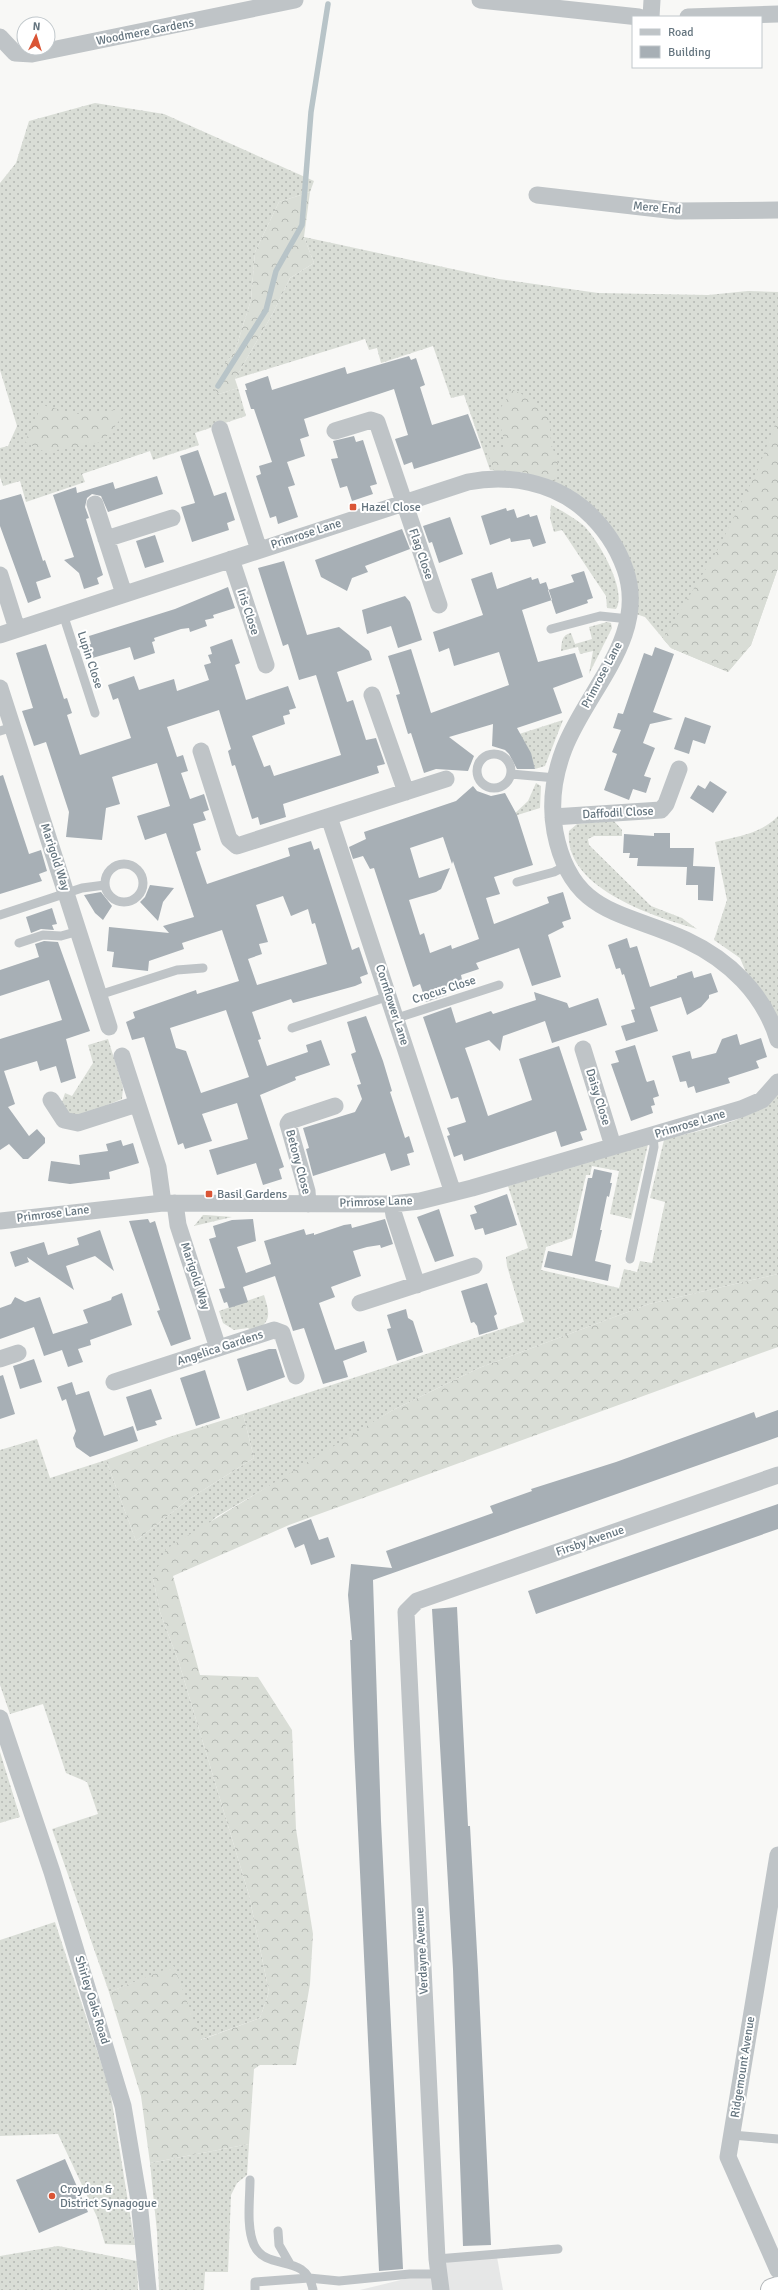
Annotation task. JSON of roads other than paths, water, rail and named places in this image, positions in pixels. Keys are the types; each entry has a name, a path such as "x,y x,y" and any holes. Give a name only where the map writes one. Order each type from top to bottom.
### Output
{"highway":[{"path":"772,2290 778,2288"}],"street":[{"name":"Woodmere Gardens","path":"0,37 15,53 32,54 295,0"},
{"path":"480,0 632,16"},
{"path":"650,16 652,0"},
{"path":"718,16 778,14"},
{"name":"Mere End","path":"537,194 676,211 778,210"},
{"name":"Flag Close","path":"336,431 371,420 377,422 439,604"},
{"path":"220,429 258,550"},
{"name":"Primrose Lane","path":"0,635 468,482 491,478 527,482 555,491 570,499 593,518 618,552 630,585 631,602 629,619 613,660 570,734 556,778 553,816 557,842 566,866 578,884 598,905 623,917 686,940 718,957 731,968 758,999 778,1040"},
{"path":"95,504 124,594"},
{"path":"106,539 172,518"},
{"name":"Iris Close","path":"231,559 266,665"},
{"path":"0,575 17,629"},
{"name":"Marigold Way","path":"0,688 6,729 67,893 109,1027"},
{"path":"372,694 406,792"},
{"path":"201,751 229,839 234,845 242,846 446,779"},
{"name":"Daffodil Close","path":"553,816 661,810 666,804 679,769"},
{"name":"Cornflower Lane","path":"329,817 397,1018 453,1193"},
{"name":"Daisy Close","path":"583,1048 613,1146"},
{"name":"Marigold Way","path":"122,1056 169,1203 178,1225 218,1348"},
{"name":"Primrose Lane","path":"0,1221 169,1203 392,1204 420,1200 453,1193 757,1103 771,1092 778,1082"},
{"path":"51,1100 64,1120 78,1123 137,1104"},
{"name":"Betony Close","path":"308,1204 307,1191 288,1124 290,1121 335,1106"},
{"path":"392,1204 394,1216 416,1285"},
{"path":"360,1303 474,1266"},
{"name":"Angelica Gardens","path":"114,1382 278,1330 282,1333 296,1376"},
{"path":"0,1359 18,1353"},
{"name":"Firsby Avenue","path":"406,1612 417,1601 778,1475"},
{"name":"Verdayne Avenue","path":"406,1612 439,2274"},
{"name":"Shirley Oaks Road","path":"0,1718 52,1872 121,2099 139,2201 148,2290"},
{"name":"Ridgemount Avenue","path":"778,1855 728,2157 778,2270"}],"lane":[{"name":"Lupin Close","path":"63,614 95,713"},
{"path":"551,629 600,616 629,619"},
{"path":"511,774 556,778"},
{"path":"119,865 132,866 138,870 143,882 140,893 131,901 125,902 119,902 109,896 105,884 108,872 119,865"},
{"path":"517,882 554,872 566,866"},
{"path":"0,915 67,893 105,884"},
{"path":"19,943 43,936 61,936 79,931"},
{"path":"99,995 177,970 203,968"},
{"name":"Crocus Close","path":"397,1018 498,985"},
{"path":"292,1028 389,996"},
{"path":"630,1259 654,1147 653,1135"},
{"path":"732,2134 778,2139"},
{"path":"250,2180 251,2230 254,2245 261,2253 277,2262 290,2264 303,2269 311,2278 313,2290"},
{"path":"278,2231 279,2245 290,2264"},
{"path":"255,2290 255,2282 311,2278 340,2281 410,2274 439,2274 558,2249"},
{"path":"291,2280 293,2290"}],"waterway":[{"path":"218,386 266,310 276,271 302,225 311,112 328,4"}],"place":[{"name":"Hazel Close","path":"353,507"},
{"name":"Basil Gardens","path":"209,1194"},
{"name":"Croydon & District Synagogue","path":"52,2196"}]}
